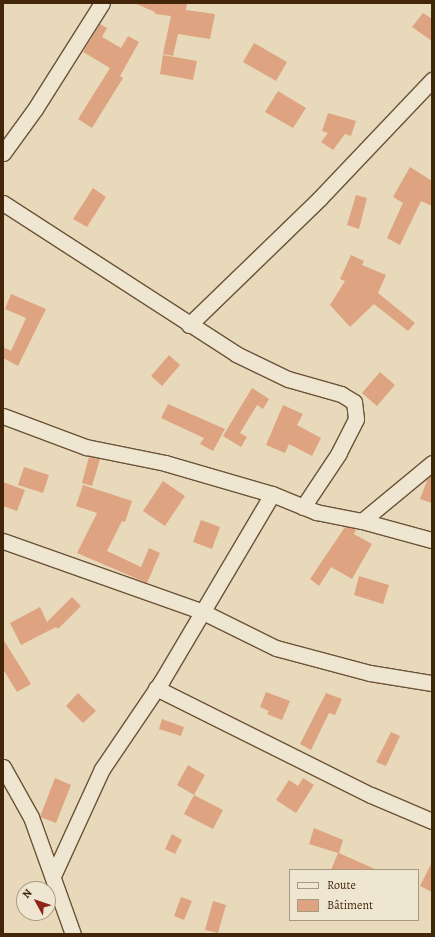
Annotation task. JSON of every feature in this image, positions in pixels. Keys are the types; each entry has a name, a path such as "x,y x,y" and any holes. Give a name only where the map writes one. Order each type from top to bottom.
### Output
{"street":[{"path":"3,153 35,110 102,3"},
{"path":"189,324 320,198 432,80"},
{"path":"3,203 236,354 288,379 341,394 354,402 356,419 338,453 304,507"},
{"path":"3,416 86,447 165,463 272,494 316,512 362,521 432,540"},
{"path":"362,521 432,463"},
{"path":"53,876 102,769 156,688 203,612 272,494"},
{"path":"3,541 203,612 276,648 370,673 432,683"},
{"path":"156,688 372,794 432,821"},
{"path":"3,767 31,817 53,876 64,915 73,934"}],"building":[{"path":"134,3 187,3 186,10 215,14 210,39 178,34 173,56 163,54 171,16 155,14 155,12"},
{"path":"423,13 432,19 432,41 412,27"},
{"path":"100,24 107,28 102,37 121,48 128,36 139,42 120,76 123,78 92,128 78,119 110,68 83,52"},
{"path":"254,43 287,62 276,81 243,62"},
{"path":"163,55 197,61 193,80 160,74"},
{"path":"278,91 306,108 293,128 265,112"},
{"path":"328,113 356,121 351,136 345,134 333,150 321,142 328,133 322,131"},
{"path":"410,167 432,181 432,206 421,201 400,245 387,238 403,203 393,197"},
{"path":"93,188 106,197 87,227 73,219"},
{"path":"356,195 367,198 359,229 347,225"},
{"path":"351,255 364,261 362,265 386,275 378,293 415,323 408,331 374,304 350,327 330,305 345,281 340,279"},
{"path":"11,294 46,309 18,366 3,358 3,347 11,351 26,318 5,309"},
{"path":"169,355 180,365 162,386 151,376"},
{"path":"380,372 395,385 377,406 362,393"},
{"path":"252,388 269,399 263,409 257,405 240,433 247,437 241,447 223,436"},
{"path":"168,404 225,429 213,451 200,444 204,438 161,418"},
{"path":"283,405 303,414 297,425 321,438 312,456 289,444 285,453 266,445"},
{"path":"89,457 100,459 92,486 82,483"},
{"path":"24,467 49,475 43,493 18,485"},
{"path":"432,475 432,503 420,499 428,478"},
{"path":"163,481 185,496 165,526 143,511"},
{"path":"3,482 25,490 17,511 3,506"},
{"path":"83,485 132,501 125,522 122,521 107,551 141,567 149,548 160,553 147,583 77,553 97,513 76,506"},
{"path":"201,520 220,527 212,549 193,542"},
{"path":"345,527 353,528 356,530 354,534 372,544 352,579 331,567 319,586 310,579"},
{"path":"359,576 389,585 383,604 354,595"},
{"path":"72,597 81,606 58,629 56,627 21,645 10,623 40,607 47,622"},
{"path":"3,639 31,684 17,692 3,669"},
{"path":"266,692 290,701 282,720 267,714 269,711 260,707"},
{"path":"78,693 96,711 83,723 66,706"},
{"path":"326,693 342,699 335,715 329,713 311,750 300,744"},
{"path":"162,719 184,727 181,736 159,729"},
{"path":"391,732 400,736 386,766 376,762"},
{"path":"188,765 205,775 194,795 177,785"},
{"path":"55,778 71,785 56,823 40,817"},
{"path":"303,778 314,785 296,813 276,800 289,780 298,786"},
{"path":"194,795 223,810 213,829 184,814"},
{"path":"314,828 343,840 339,853 375,869 331,869 338,853 309,844"},
{"path":"172,834 182,840 175,854 165,849"},
{"path":"432,862 432,892 420,886"},
{"path":"181,897 192,901 184,920 174,916"},
{"path":"213,901 226,905 218,933 205,930"}]}
